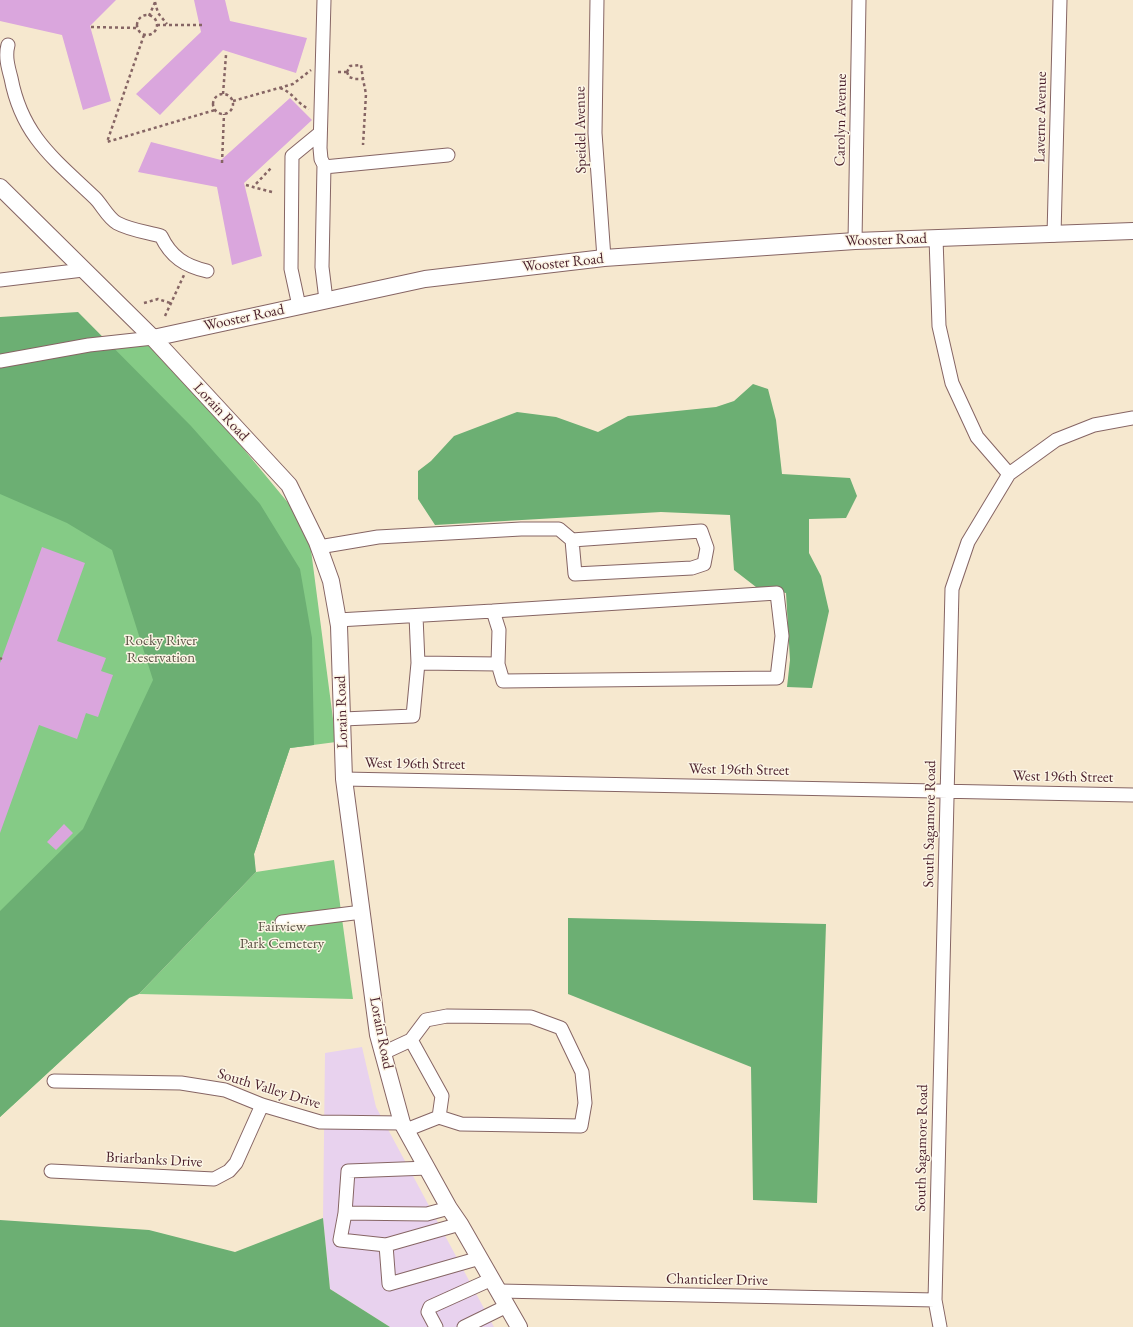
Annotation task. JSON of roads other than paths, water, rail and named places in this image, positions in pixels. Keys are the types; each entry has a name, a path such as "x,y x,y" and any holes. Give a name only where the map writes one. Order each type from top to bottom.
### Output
{"main road":[{"name":"Lorain Road","path":"0,187 153,338 289,485 319,547 331,581 338,620 344,778 378,1035 404,1127 449,1208 496,1285 519,1327"},
{"name":"Wooster Road","path":"153,338 425,279 604,258 855,241 1133,232"}],"street":[{"path":"324,0 320,133 321,159 324,167 322,267 326,300"},
{"name":"Speidel Avenue","path":"597,0 595,134 604,258"},
{"name":"Carolyn Avenue","path":"855,241 858,0"},
{"name":"Laverne Avenue","path":"1054,235 1060,0"},
{"path":"8,45 6,53 14,96 23,119 43,148 99,202 115,222 128,228 161,236 172,254 180,261 207,271"},
{"path":"299,306 291,269 292,156 320,133"},
{"path":"324,167 448,155"},
{"path":"936,238 939,326 952,383 977,437 1009,474"},
{"path":"0,280 83,270"},
{"name":"Wooster Road","path":"0,361 89,345 153,338"},
{"name":"South Sagamore Road","path":"940,1327 935,1300 952,589 968,542 1009,474 1056,440 1094,424 1133,418"},
{"path":"319,547 378,537 521,529 559,529 572,540 701,531 707,548 704,564 692,568 574,574 572,540"},
{"path":"338,620 777,593 782,636 777,678 503,681 498,664 499,630 493,611"},
{"path":"342,719 413,716 418,664 416,616"},
{"path":"418,664 498,664"},
{"name":"West 196th Street","path":"344,778 1133,795"},
{"path":"282,922 362,912"},
{"path":"383,1053 411,1040 426,1020 447,1016 531,1017 561,1028 582,1072 585,1103 581,1126 461,1124 439,1117 404,1127"},
{"path":"411,1040 442,1096 439,1117"},
{"name":"South Valley Drive","path":"54,1081 181,1083 225,1090 262,1105 320,1122 404,1127"},
{"name":"Briarbanks Drive","path":"51,1171 214,1179 229,1171 236,1162 262,1105"},
{"path":"428,1168 348,1171 345,1213 340,1240 386,1245 460,1224"},
{"path":"345,1213 427,1214 449,1208"},
{"path":"386,1245 389,1284 480,1258"},
{"path":"436,1327 428,1312 430,1307 496,1285"},
{"name":"Chanticleer Drive","path":"496,1285 935,1300"},
{"path":"464,1327 507,1306"}],"park label":[{"name":"Rocky River Reservation","path":"161,650"},
{"name":"Fairview Park Cemetery","path":"282,936"}]}
